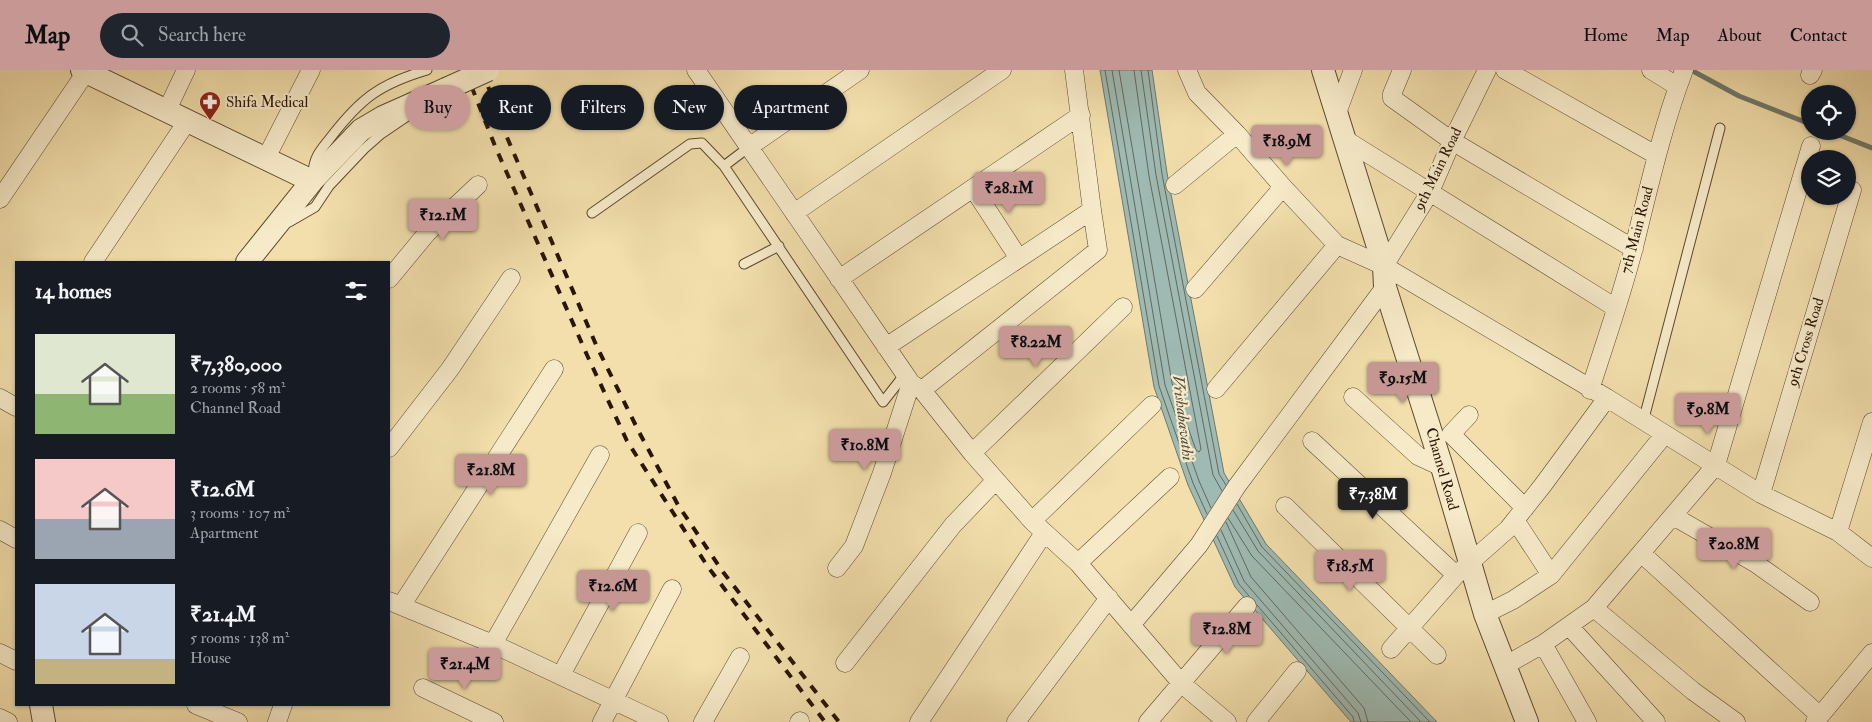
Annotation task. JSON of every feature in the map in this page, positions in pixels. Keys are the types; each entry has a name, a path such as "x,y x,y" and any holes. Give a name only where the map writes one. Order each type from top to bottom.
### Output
{"street":[{"path":"167,110 186,70"},
{"path":"266,158 311,70"},
{"path":"460,85 488,70"},
{"path":"696,70 839,279 913,383 1038,527 1078,563 1182,684 1227,722"},
{"path":"749,147 860,70"},
{"path":"794,213 1002,70"},
{"path":"837,568 854,546 913,383 1098,250 1074,70"},
{"path":"1187,70 1197,93 1237,134 1282,187 1337,245 1385,277 1607,398 1642,422 1716,465 1760,494 1838,532 1871,553"},
{"name":"Channel Road","path":"1324,70 1442,467 1463,569 1486,614 1527,722"},
{"path":"1338,113 1353,70"},
{"path":"1402,70 1392,98 1452,141 1634,249"},
{"name":"9th Main Road","path":"1131,625 1198,545 1237,486 1385,277 1430,192 1452,141 1487,70"},
{"path":"1505,70 1656,155"},
{"path":"1651,70 1680,79"},
{"path":"0,199 84,71 312,181"},
{"name":"7th Main Road","path":"1590,390 1634,249 1656,155 1680,79"},
{"path":"248,261 312,181 361,130 383,117 405,109"},
{"path":"839,279 1081,115"},
{"path":"94,261 188,120"},
{"path":"1175,184 1237,134"},
{"path":"1346,140 1616,308"},
{"path":"1506,665 1543,644 1594,608 1716,465 1811,146"},
{"path":"390,278 427,233 478,185"},
{"path":"1195,289 1282,187"},
{"path":"973,188 1018,258"},
{"name":"9th Cross Road","path":"1760,494 1847,205"},
{"path":"886,346 1092,210"},
{"path":"1216,390 1337,245"},
{"path":"390,447 450,370 512,278"},
{"path":"972,453 1123,307"},
{"path":"554,369 395,604 493,644 659,722"},
{"path":"1353,397 1418,456 1442,467"},
{"path":"0,398 15,406"},
{"path":"1391,649 1463,569 1508,529 1607,398"},
{"path":"920,722 1038,527 1152,405"},
{"path":"1469,414 1451,434 1520,514 1551,575"},
{"path":"1838,532 1872,422"},
{"path":"1486,614 1513,600 1551,575 1664,435"},
{"path":"1312,441 1463,569"},
{"path":"493,644 600,455"},
{"path":"1078,563 1170,477"},
{"path":"845,663 954,524 996,480"},
{"path":"1285,506 1437,655"},
{"path":"1673,516 1755,563 1810,602"},
{"path":"0,530 15,538"},
{"path":"561,675 638,534"},
{"path":"1641,553 1817,719 1872,654"},
{"path":"602,722 672,589"},
{"path":"1016,722 1109,598"},
{"path":"1148,722 1247,606"},
{"path":"1594,608 1693,691 1736,722"},
{"path":"1569,626 1656,722"},
{"path":"1543,644 1587,722"},
{"path":"0,653 15,660"},
{"path":"703,722 740,657"},
{"path":"1256,722 1297,671"},
{"path":"423,688 494,722"},
{"path":"42,706 44,722"},
{"path":"198,706 238,722"},
{"path":"277,722 283,706"},
{"path":"0,718 8,722"}],"lane":[{"path":"312,181 314,160 353,109 375,92 427,70"},
{"path":"273,231 315,207 346,167 381,134 405,119"},
{"path":"1642,422 1720,128"},
{"path":"592,213 690,144 702,143 724,166 883,402 913,383"},
{"path":"724,166 749,147"},
{"path":"744,264 779,246"}],"water":[{"name":"Vrishabavathi","path":"1100,70 1152,70 1167,173 1224,473 1266,544 1437,722 1351,722 1235,587 1188,485 1154,387"}],"waterway":[{"path":"1691,70 1739,96 1801,120"},
{"path":"1852,140 1872,148"}],"railway":[{"path":"465,70 495,146 627,441 708,567 825,722"},
{"path":"482,70 506,135 597,347 678,505 723,572 839,722"}],"place":[{"name":"Shifa Medical","path":"210,121"}]}
